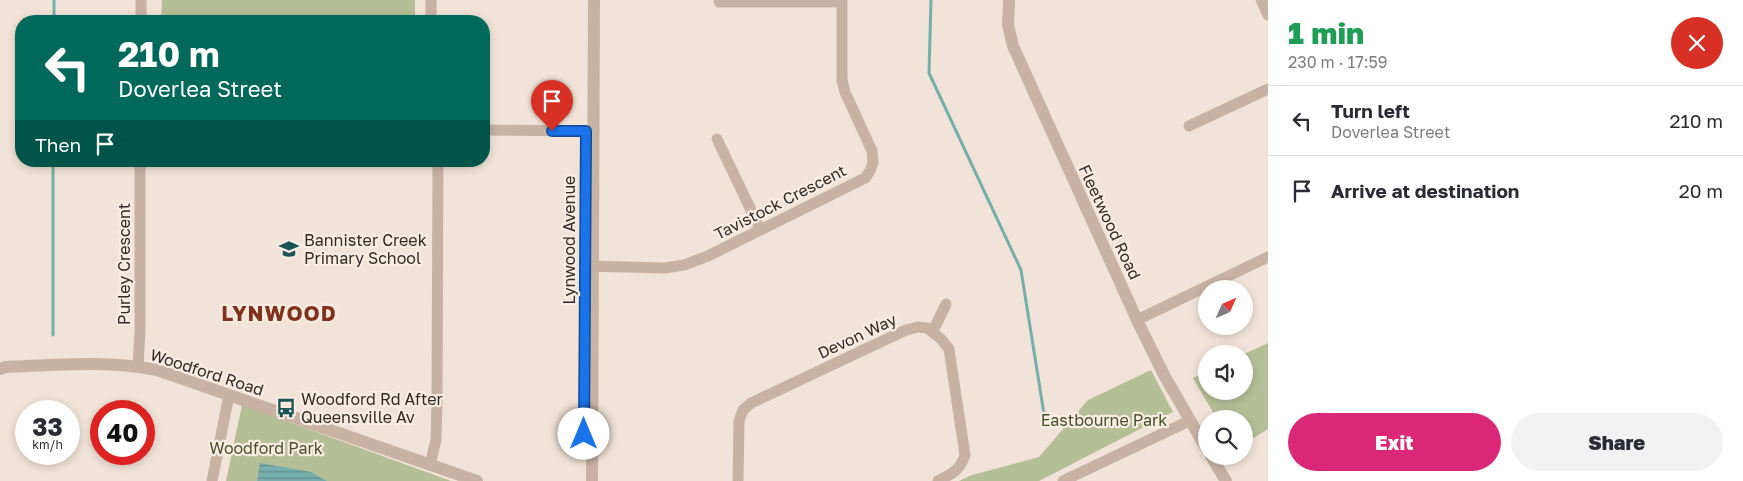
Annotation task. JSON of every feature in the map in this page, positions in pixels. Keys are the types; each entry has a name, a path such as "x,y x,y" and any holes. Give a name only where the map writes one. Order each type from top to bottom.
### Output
{"street":[{"path":"141,0 141,15"},
{"path":"431,0 431,15"},
{"name":"Lynwood Avenue","path":"586,0 590,131"},
{"name":"Lynwood Avenue","path":"584,481 594,0"},
{"name":"Fleetwood Road","path":"1009,0 1008,25 1013,46 1137,320 1198,435"},
{"path":"1261,0 1268,15"},
{"path":"719,2 842,1"},
{"name":"Tavistock Crescent","path":"589,266 665,268 684,265 708,256 865,178 873,163 872,151 845,92 842,80 842,1"},
{"path":"1189,126 1268,89"},
{"path":"490,130 590,131"},
{"path":"717,139 760,229"},
{"name":"Purley Crescent","path":"138,366 140,332 140,167"},
{"path":"430,465 436,440 437,403 438,167"},
{"path":"1137,320 1268,257"},
{"name":"Lynwood Avenue","path":"589,266 592,481"},
{"path":"938,481 954,474 962,465 965,455 949,349 933,331 946,304"},
{"name":"Devon Way","path":"738,481 739,421 743,410 751,403 906,330 918,327 933,331"},
{"name":"Woodford Road","path":"2,367 138,366 157,370 477,481"},
{"path":"212,481 229,396"},
{"path":"1062,481 1189,421"},
{"path":"1216,465 1226,481"}],"green space":[{"path":"162,0 415,0 415,15 161,15"},
{"path":"1268,343 1268,429 1253,438 1253,410 1212,410 1206,400 1253,400 1253,350"},
{"name":"Eastbourne Park","path":"1151,370 1173,412 1039,481 959,481 972,475 1039,457 1088,400"},
{"path":"1198,376 1198,387 1193,378"},
{"name":"Woodford Park","path":"242,405 451,481 226,481"}],"water":[{"path":"260,463 311,472 327,481 257,481"}],"waterway":[{"path":"54,0 54,15"},
{"path":"931,0 929,73 1021,270 1044,414"},
{"path":"53,167 53,335"}],"place":[{"name":"Bannister Creek Primary School","path":"289,249"},
{"name":"Woodford Rd After Queensville Av","path":"286,408"}],"district":[{"name":"LYNWOOD","path":"279,313"}],"route":[{"path":"552,131 586,131 584,434"}]}
